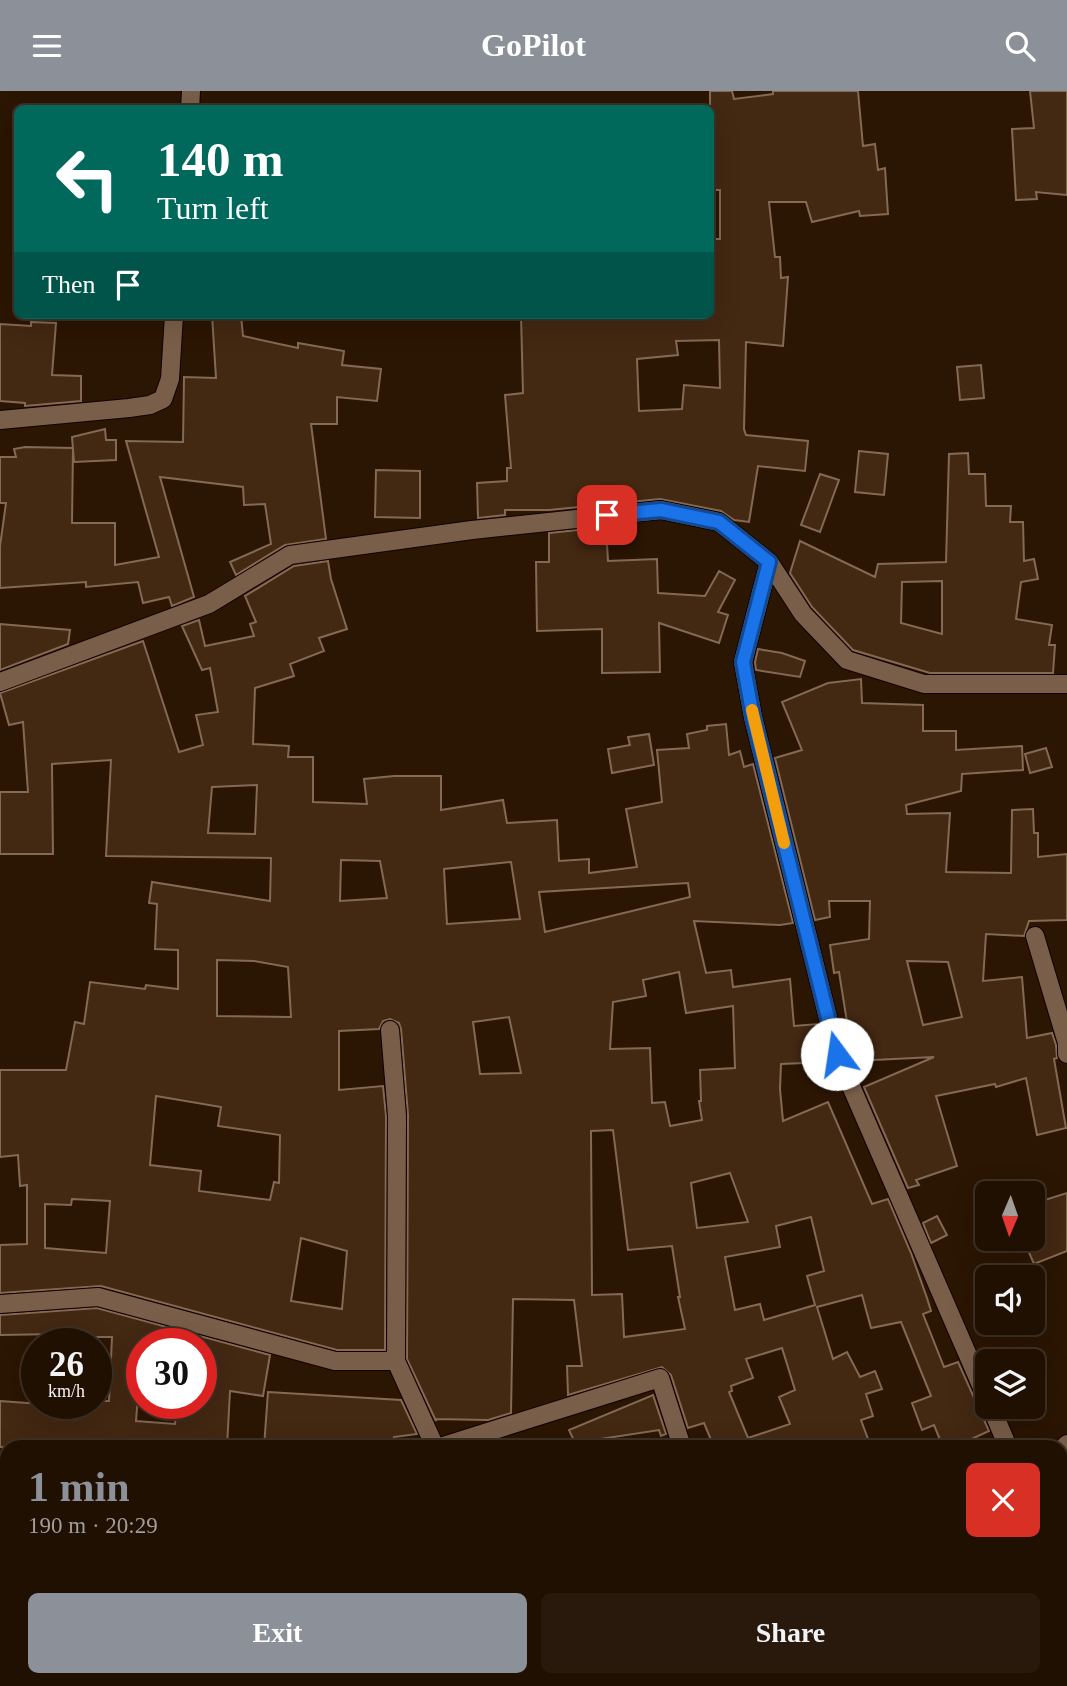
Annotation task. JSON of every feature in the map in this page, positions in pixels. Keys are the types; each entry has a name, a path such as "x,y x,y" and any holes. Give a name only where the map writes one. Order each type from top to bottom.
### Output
{"street":[{"path":"0,420 129,408 150,405 163,399 170,379 174,319"},
{"path":"0,682 209,604 290,555 472,530 661,510 719,522 769,562 803,614 847,660 924,684 1067,684"},
{"path":"769,562 743,662 753,717 837,1054 975,1371"},
{"path":"1035,936 1067,1054"},
{"path":"390,1030 397,1117 396,1361 434,1440"},
{"path":"0,1304 98,1297 335,1361 396,1361"},
{"path":"460,1440 660,1378 680,1440"},
{"path":"996,1419 1005,1440"}],"building":[{"path":"710,91 732,91 734,99 773,94 773,91 858,91 863,146 875,144 878,170 885,168 888,214 860,216 859,211 812,222 806,202 769,202 775,257 780,257 781,278 788,277 783,346 746,342 746,435 808,441 805,471 758,466 749,522 734,520 721,511 660,499 549,510 505,510 505,515 478,518 477,483 507,481 507,468 511,468 505,395 523,393 521,319 714,319 714,239 720,239 720,190 714,190 714,105 710,105","holes":["719,340 720,388 684,385 682,409 639,411 637,359 678,355 676,341"]},
{"path":"1030,91 1067,91 1067,195 1036,192 1037,199 1016,200 1012,129 1034,128"},
{"path":"212,319 241,319 243,336 298,348 298,343 344,351 342,365 381,369 377,401 337,397 337,424 311,424 326,539 285,545 236,575 230,562 271,544 265,504 244,505 243,487 160,477 194,597 172,606 169,597 143,603 138,582 86,587 86,582 0,588 0,546 6,503 0,503 0,457 16,457 14,449 25,447 73,448 72,523 115,523 115,565 159,557 126,441 183,442 184,377 216,378"},
{"path":"31,322 56,323 52,375 81,376 81,401 25,406 25,403 0,401 0,324 31,326"},
{"path":"981,365 984,398 960,400 957,367"},
{"path":"105,429 106,440 116,440 116,460 74,462 72,437"},
{"path":"859,451 888,454 884,495 855,492"},
{"path":"968,453 969,474 985,474 986,506 1011,506 1010,522 1023,522 1024,561 1034,559 1038,579 1021,582 1016,619 1052,625 1049,645 1055,645 1053,673 930,673 853,650 812,607 790,573 800,541 875,577 878,564 946,562 949,454","holes":["942,581 942,634 901,623 902,582"]},
{"path":"376,470 420,471 420,518 375,517"},
{"path":"820,474 839,480 820,532 801,525"},
{"path":"606,527 608,561 657,559 658,593 705,596 719,571 735,580 718,612 728,615 719,643 659,623 660,672 602,673 602,629 537,631 536,562 549,562 549,533"},
{"path":"328,561 347,629 319,638 324,651 290,664 294,676 255,688 253,744 289,746 288,757 313,757 313,802 367,804 364,779 441,776 441,810 503,800 507,823 557,820 559,861 589,859 589,873 637,867 626,809 662,802 657,750 689,748 687,734 707,730 707,726 726,724 729,755 740,751 744,767 753,764 793,923 780,925 694,921 706,973 731,970 733,987 790,979 794,1026 818,1024 828,1062 781,1064 783,1121 828,1102 872,1204 888,1199 927,1298 931,1311 923,1314 944,1367 958,1362 975,1400 975,1419 984,1419 989,1431 969,1440 940,1440 934,1425 922,1430 912,1403 931,1396 901,1322 871,1328 862,1295 817,1307 833,1359 847,1352 860,1377 875,1371 882,1389 866,1394 873,1416 861,1420 868,1440 711,1440 704,1423 688,1428 671,1375 662,1367 568,1395 567,1366 582,1366 574,1300 513,1299 511,1413 488,1420 436,1421 407,1359 408,1115 401,1029 399,1023 390,1019 383,1021 379,1029 339,1031 339,1090 383,1086 386,1116 385,1350 337,1350 101,1286 0,1293 0,1245 27,1244 27,1185 20,1186 18,1155 0,1157 0,1070 66,1070 75,1022 84,1024 90,982 145,989 146,985 178,989 178,950 155,949 157,904 149,903 152,882 270,901 271,858 106,856 111,760 52,764 53,854 0,854 0,792 28,792 23,722 9,725 0,693 143,641 179,752 203,745 196,715 218,712 210,668 202,670 182,626 199,620 205,646 254,636 250,624 256,622 245,596 294,566","holes":["257,785 255,834 208,833 212,787","341,860 380,861 387,898 340,901","511,862 520,919 447,924 444,869","688,883 690,897 545,932 539,892","217,960 254,961 288,967 291,1017 217,1016","679,972 686,1013 733,1006 735,1068 700,1070 699,1101 702,1120 670,1126 665,1102 652,1103 650,1048 610,1049 613,1002 646,996 643,980","509,1017 521,1073 480,1074 473,1022","156,1096 221,1107 218,1126 280,1135 279,1183 274,1182 270,1200 199,1191 201,1171 150,1165","613,1130 628,1250 672,1246 685,1329 624,1337 622,1294 592,1295 591,1131","730,1173 748,1222 697,1228 691,1183","72,1199 110,1201 106,1253 45,1248 45,1204 71,1205","811,1217 824,1271 807,1276 815,1305 764,1320 760,1304 735,1310 725,1257 780,1247 776,1226","301,1238 347,1251 342,1309 291,1301","782,1348 795,1390 779,1397 790,1424 748,1438 729,1392 732,1391 731,1386 753,1378 746,1359"]},
{"path":"0,624 70,630 68,644 0,670"},
{"path":"758,649 805,661 800,677 756,670"},
{"path":"861,679 862,703 923,705 923,731 956,731 956,750 1022,746 1023,770 962,774 961,791 906,805 907,814 950,813 946,872 1011,873 1012,810 1033,809 1034,833 1038,833 1038,857 1067,854 1067,920 1029,921 1024,936 986,934 983,981 1022,977 1027,1038 1052,1033 1056,1045 1057,1058 1054,1059 1066,1128 1037,1135 1026,1078 996,1087 995,1084 936,1096 957,1166 916,1180 919,1185 908,1188 864,1087 934,1057 854,1061 851,1058 841,1022 847,1022 839,972 834,973 830,945 869,939 870,901 829,901 830,917 815,920 775,758 802,750 782,702 828,683","holes":["907,961 948,962 962,1017 923,1025"]},
{"path":"649,734 654,765 612,773 608,749 630,745 628,737"},
{"path":"1046,748 1052,767 1030,773 1025,754"},
{"path":"1067,1193 1067,1251 1034,1264 1028,1251 1045,1251 1045,1200"},
{"path":"937,1216 947,1235 931,1243 923,1223"},
{"path":"97,1308 171,1328 126,1328 126,1419 136,1421 175,1424 175,1419 217,1419 217,1341 270,1355 263,1396 230,1391 227,1440 0,1440 0,1401 21,1403 21,1419 112,1419 112,1328 21,1328 21,1335 0,1335 0,1315"},
{"path":"268,1392 401,1400 417,1434 394,1437 395,1440 265,1440"},
{"path":"653,1395 666,1434 661,1436 659,1430 594,1440 574,1440 569,1430"}],"slow traffic":[{"path":"752,710 784,843"}],"route":[{"path":"607,515 661,510 719,522 769,562 743,662 753,717 837,1054"}]}
